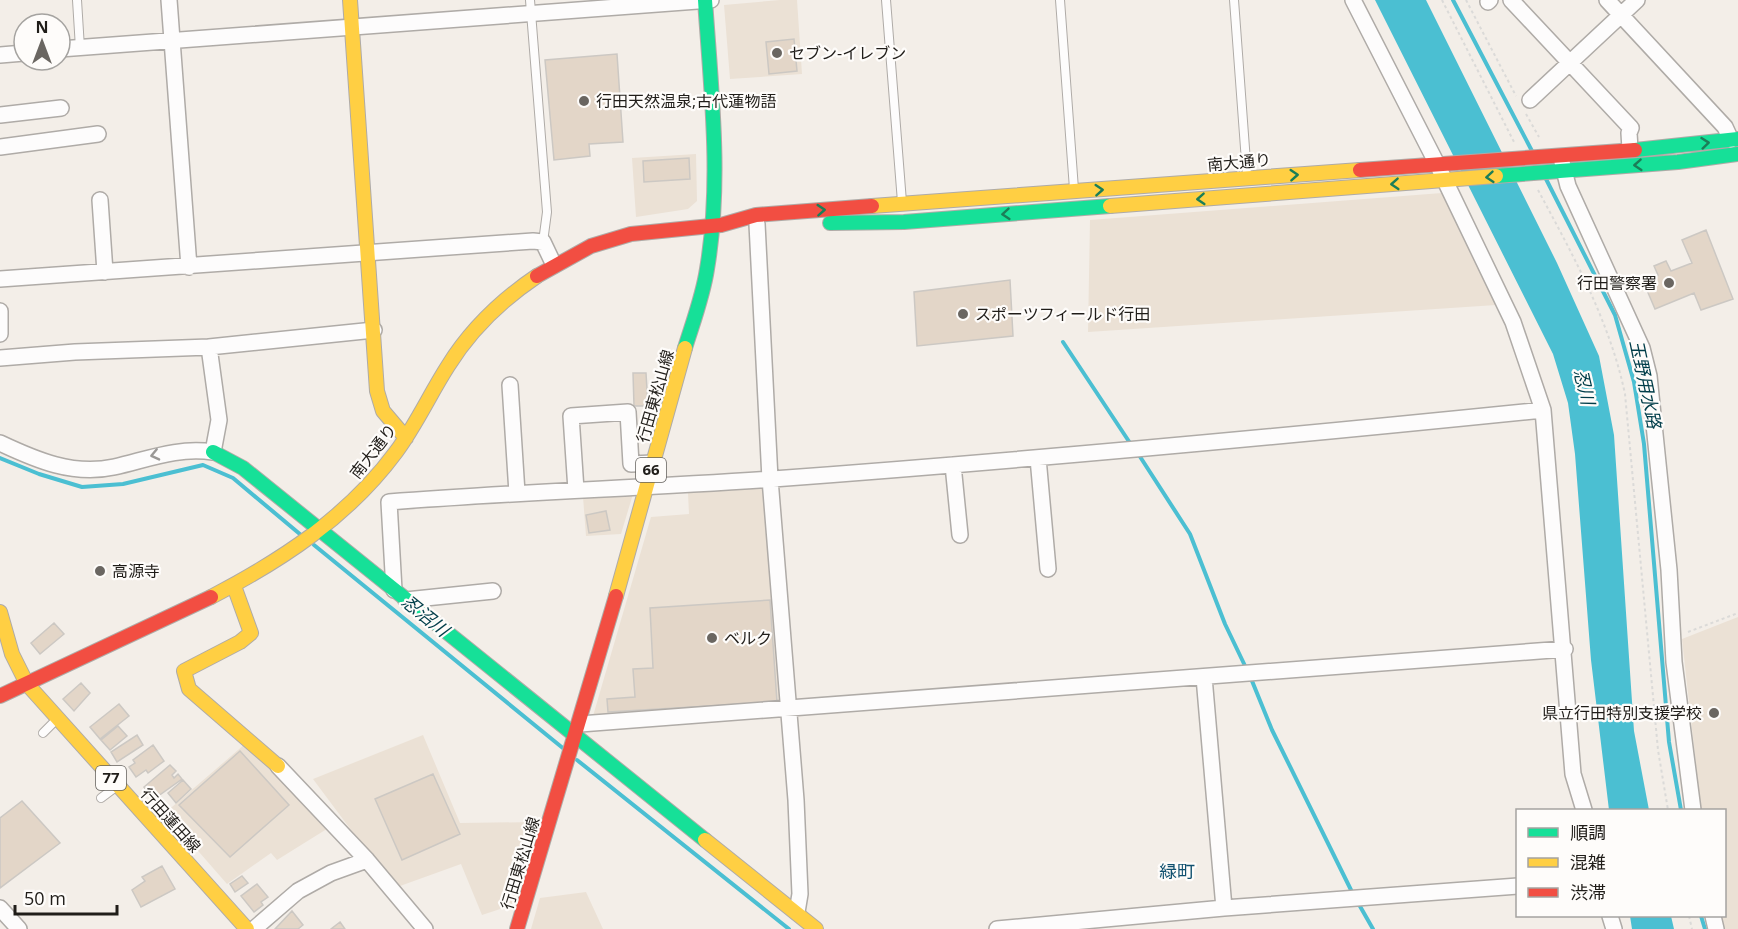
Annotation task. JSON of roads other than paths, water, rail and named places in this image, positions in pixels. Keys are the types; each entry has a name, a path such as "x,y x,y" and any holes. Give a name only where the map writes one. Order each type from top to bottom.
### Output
{"street":[{"path":"169,0 189,267"},
{"path":"351,0 379,403 406,438"},
{"name":"行田東松山線","path":"517,929 578,730 707,271 714,225 713,138 705,0"},
{"path":"72,49 352,26 531,7 711,0"},
{"path":"1353,0 1449,180 1513,322 1544,410 1565,649 1573,774 1584,809"},
{"path":"1511,0 1632,128 1629,133 1630,149"},
{"path":"1607,0 1725,127 1736,144"},
{"path":"1522,101 1570,62 1637,0"},
{"path":"0,115 61,108"},
{"path":"0,147 98,134"},
{"name":"南大通り","path":"750,222 756,215 1441,164 1520,155 1542,156 1736,144"},
{"name":"南大通り","path":"0,696 234,586 290,555 321,531 373,480 406,438 450,360 479,324 513,294 554,265 576,252 614,238 750,222 904,222 1449,180 1532,177 1558,171 1601,174 1679,168 1736,144"},
{"path":"1561,154 1558,171 1568,186 1642,348 1649,376 1656,420 1674,636 1674,662 1692,809"},
{"path":"100,200 105,272"},
{"path":"750,222 789,710 800,883 797,912"},
{"path":"0,279 533,241 543,243 554,265"},
{"path":"0,311 0,333"},
{"path":"0,358 209,347 374,330"},
{"path":"209,347 219,420 213,452"},
{"path":"510,385 517,493"},
{"path":"400,595 389,502 517,493 646,488 953,465 1544,410"},
{"path":"576,490 571,416 628,412 632,464 653,463"},
{"path":"0,442 60,468 113,468 148,457 192,449 213,452 243,468 400,595 578,730 816,929"},
{"path":"1038,458 1048,569"},
{"path":"953,465 960,535"},
{"path":"234,586 251,633 240,642 184,671 189,689 278,766 367,860 424,929"},
{"path":"400,595 493,591"},
{"name":"行田蓮田線","path":"0,612 12,654 27,684 247,929"},
{"path":"578,730 789,710 1565,649"},
{"path":"1204,677 1224,909"},
{"path":"254,929 298,891 331,873 367,860"},
{"path":"997,929 1516,886"},
{"path":"0,908 19,929"}],"lane":[{"path":"77,0 80,48"},
{"path":"886,0 904,222"},
{"path":"1060,0 1076,208"},
{"path":"1234,0 1249,195"},
{"path":"531,7 547,212 543,243"},
{"path":"1677,146 1679,168"},
{"path":"1601,174 1607,151"},
{"path":"43,733 57,718"},
{"path":"101,798 117,785"}],"water":[{"name":"忍川","path":"1375,0 1426,0 1557,263 1599,356 1614,435 1634,731 1649,809 1609,809 1591,660 1575,454 1568,403 1553,354"},
{"path":"1630,917 1671,917 1674,929 1632,929"}],"waterway":[{"name":"玉野用水路","path":"1453,0 1532,151"},
{"name":"玉野用水路","path":"1546,179 1615,315 1634,382 1644,444 1669,742 1681,809"},
{"path":"1063,342 1132,446"},
{"path":"1137,452 1190,534 1225,624 1247,670"},
{"name":"忍沼川","path":"0,458 39,474 82,487 123,484 203,465 233,478 301,535"},
{"name":"忍沼川","path":"314,545 564,749"},
{"path":"1250,676 1272,730 1353,894"},
{"name":"忍沼川","path":"577,760 789,929"},
{"path":"1357,901 1373,929"},
{"name":"玉野用水路","path":"1701,917 1705,929"}],"place":[{"name":"セブン-イレブン","path":"777,53"},
{"name":"行田天然温泉;古代蓮物語","path":"584,101"},
{"name":"行田警察署","path":"1669,283"},
{"name":"スポーツフィールド行田","path":"963,314"},
{"name":"高源寺","path":"100,571"},
{"name":"ベルク","path":"712,638"},
{"name":"県立行田特別支援学校","path":"1714,713"}],"district":[{"name":"緑町","path":"1177,872"}]}
